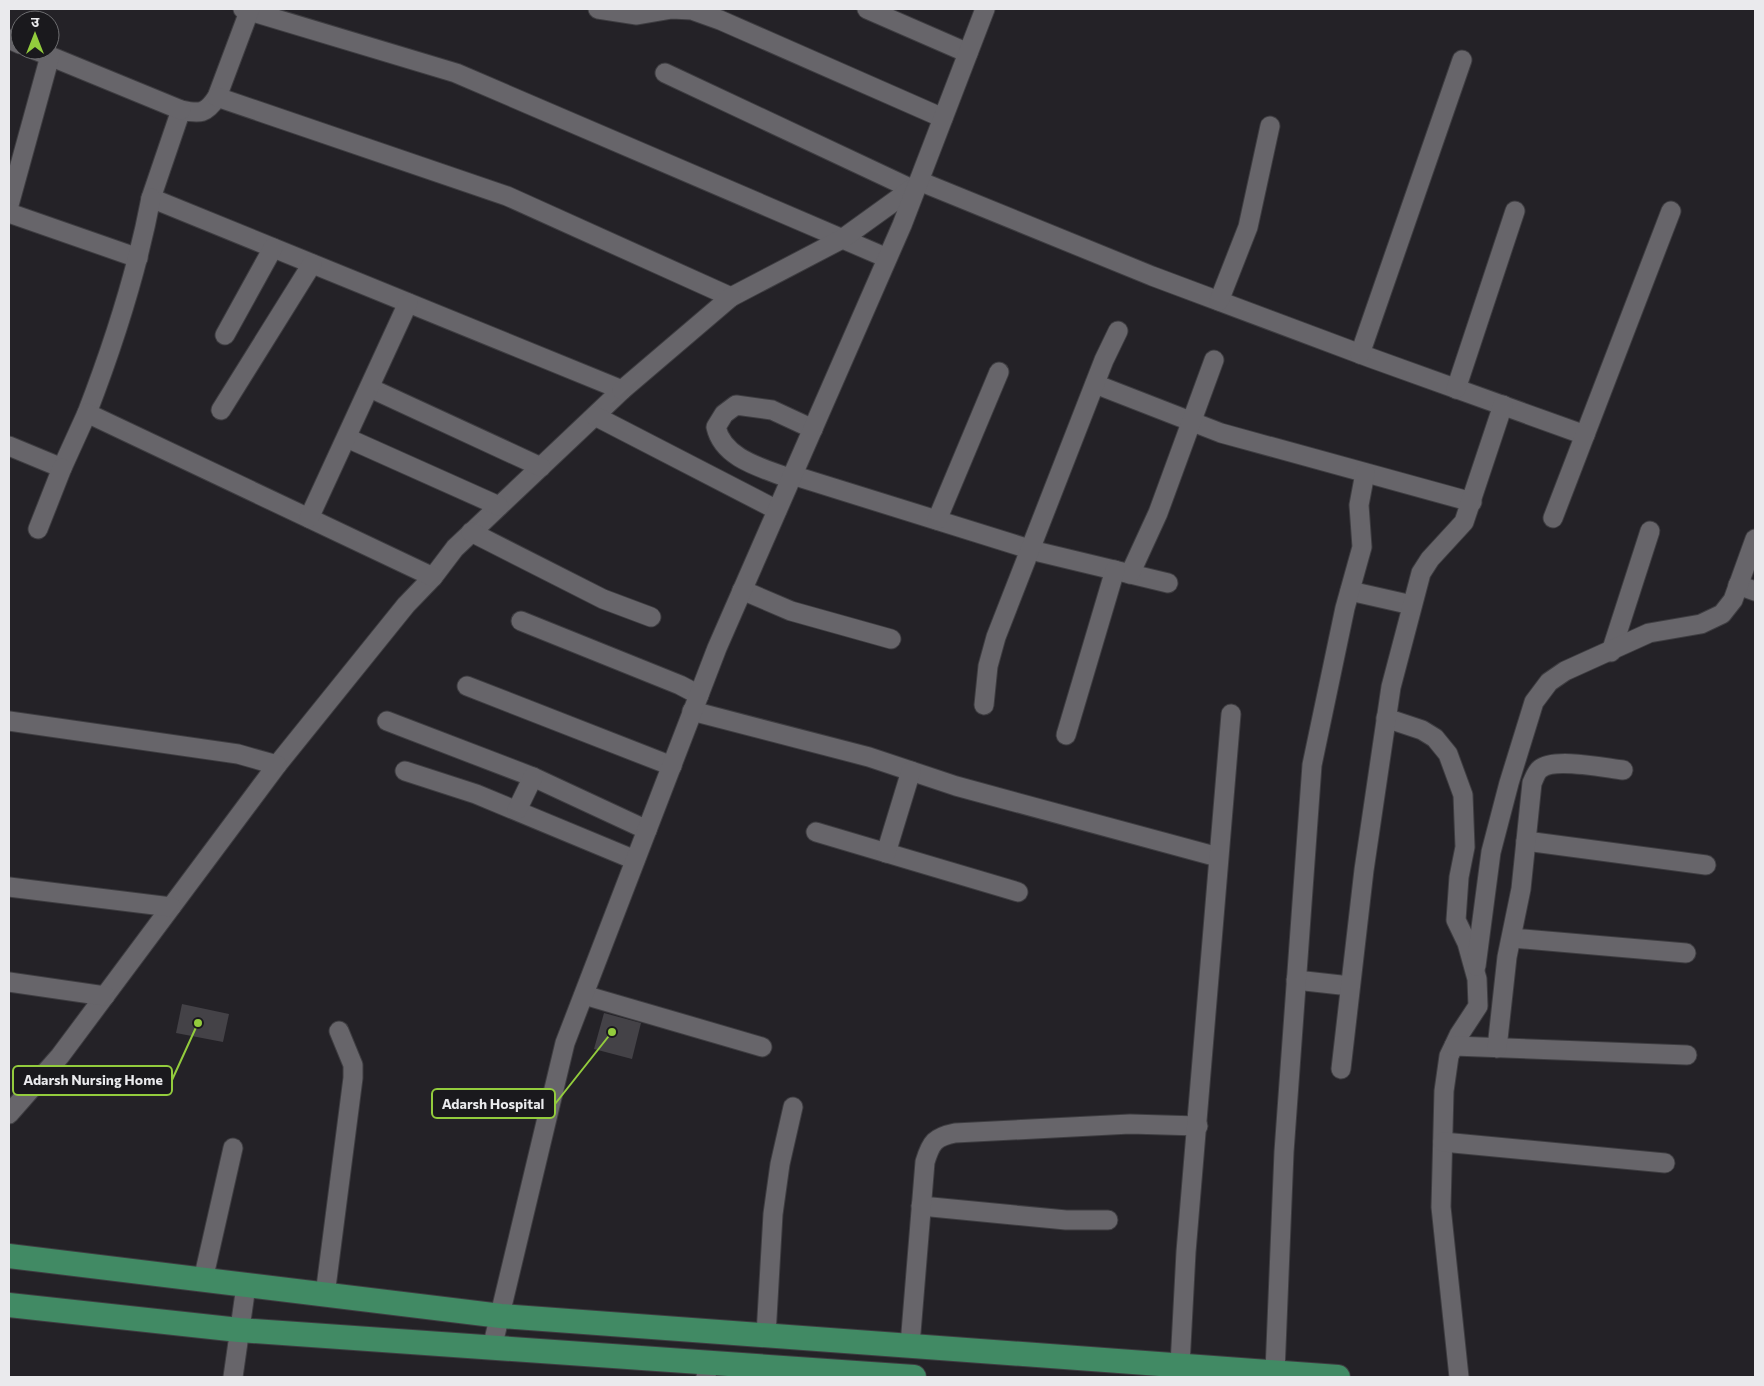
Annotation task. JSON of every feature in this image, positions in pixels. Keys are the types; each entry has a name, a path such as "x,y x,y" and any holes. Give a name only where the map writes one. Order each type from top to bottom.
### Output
{"main road":[{"path":"9,1256 501,1316 1338,1377"},
{"path":"9,1306 239,1330 492,1348 707,1370 914,1377"}],"street":[{"path":"598,9 637,15 649,11 692,10 720,20 943,118"},
{"path":"867,9 968,53"},
{"path":"492,1348 565,1043 696,703 742,590 887,258 985,9"},
{"path":"59,60 181,110 198,114 210,108 218,97 247,10 456,73 887,258"},
{"path":"9,205 40,60"},
{"path":"1360,354 1462,60"},
{"path":"665,72 916,185 1360,354 1585,435"},
{"path":"218,97 507,196 731,297"},
{"path":"38,529 113,346 138,258 151,198 181,110"},
{"path":"1219,301 1248,227 1270,126"},
{"path":"9,1114 60,1056 277,765 406,605 433,576 455,548 622,390 731,297 842,239 916,185"},
{"path":"151,198 622,390"},
{"path":"1456,389 1515,211"},
{"path":"1553,518 1671,211"},
{"path":"9,213 138,258"},
{"path":"225,335 273,248"},
{"path":"221,410 312,264"},
{"path":"309,518 408,303"},
{"path":"984,705 988,666 996,637 1028,549 1094,384 1118,331"},
{"path":"1066,735 1122,572 1158,514 1214,360"},
{"path":"937,520 999,372"},
{"path":"1094,384 1221,433 1472,502"},
{"path":"370,388 541,467"},
{"path":"813,429 772,410 736,405 724,414 716,427 719,441 737,456 792,477 1028,549 1168,583"},
{"path":"1341,1069 1364,870 1391,688 1420,573 1430,559 1464,522 1503,405"},
{"path":"87,413 433,576"},
{"path":"595,416 778,510"},
{"path":"347,438 499,506"},
{"path":"9,446 62,468"},
{"path":"1275,1372 1284,1152 1312,765 1350,592 1362,547 1359,504 1365,473"},
{"path":"1611,652 1650,531"},
{"path":"471,532 603,599 651,617"},
{"path":"1475,972 1491,852 1509,783 1534,702 1549,682 1565,671 1611,652 1649,633 1701,624 1722,614 1733,600 1747,588 1755,539"},
{"path":"742,590 791,611 891,639"},
{"path":"1350,592 1412,605"},
{"path":"521,621 671,681 696,703 956,786 1218,856"},
{"path":"467,686 672,766"},
{"path":"1180,1365 1186,1252 1231,714"},
{"path":"1386,718 1422,730 1435,738 1448,754 1462,795 1464,847 1457,896 1456,920 1475,972 1478,1006 1449,1056 1444,1091 1441,1207 1459,1377"},
{"path":"9,721 238,754 277,765"},
{"path":"387,721 533,777 647,830"},
{"path":"1497,1048 1507,957 1521,889 1532,783 1539,769 1549,764 1562,763 1623,770"},
{"path":"886,853 911,771"},
{"path":"405,772 476,794 636,860"},
{"path":"517,810 533,777"},
{"path":"816,832 1018,892"},
{"path":"1526,840 1706,865"},
{"path":"9,887 171,907"},
{"path":"1512,938 1686,953"},
{"path":"1296,980 1350,986"},
{"path":"9,982 105,996"},
{"path":"584,995 762,1047"},
{"path":"325,1295 353,1078 353,1065 339,1031"},
{"path":"1454,1046 1687,1055"},
{"path":"766,1335 774,1214 780,1164 793,1107"},
{"path":"910,1345 925,1162 929,1148 940,1136 955,1132 1130,1124 1198,1126"},
{"path":"1443,1142 1665,1163"},
{"path":"203,1280 233,1148"},
{"path":"921,1206 1066,1220 1108,1220"},
{"path":"233,1377 246,1286"}],"building":[{"path":"182,1004 229,1014 223,1042 176,1033"},
{"path":"604,1013 641,1023 632,1059 594,1049"}],"place":[{"name":"Adarsh Nursing Home","path":"198,1023"},
{"name":"Adarsh Hospital","path":"612,1032"}]}
